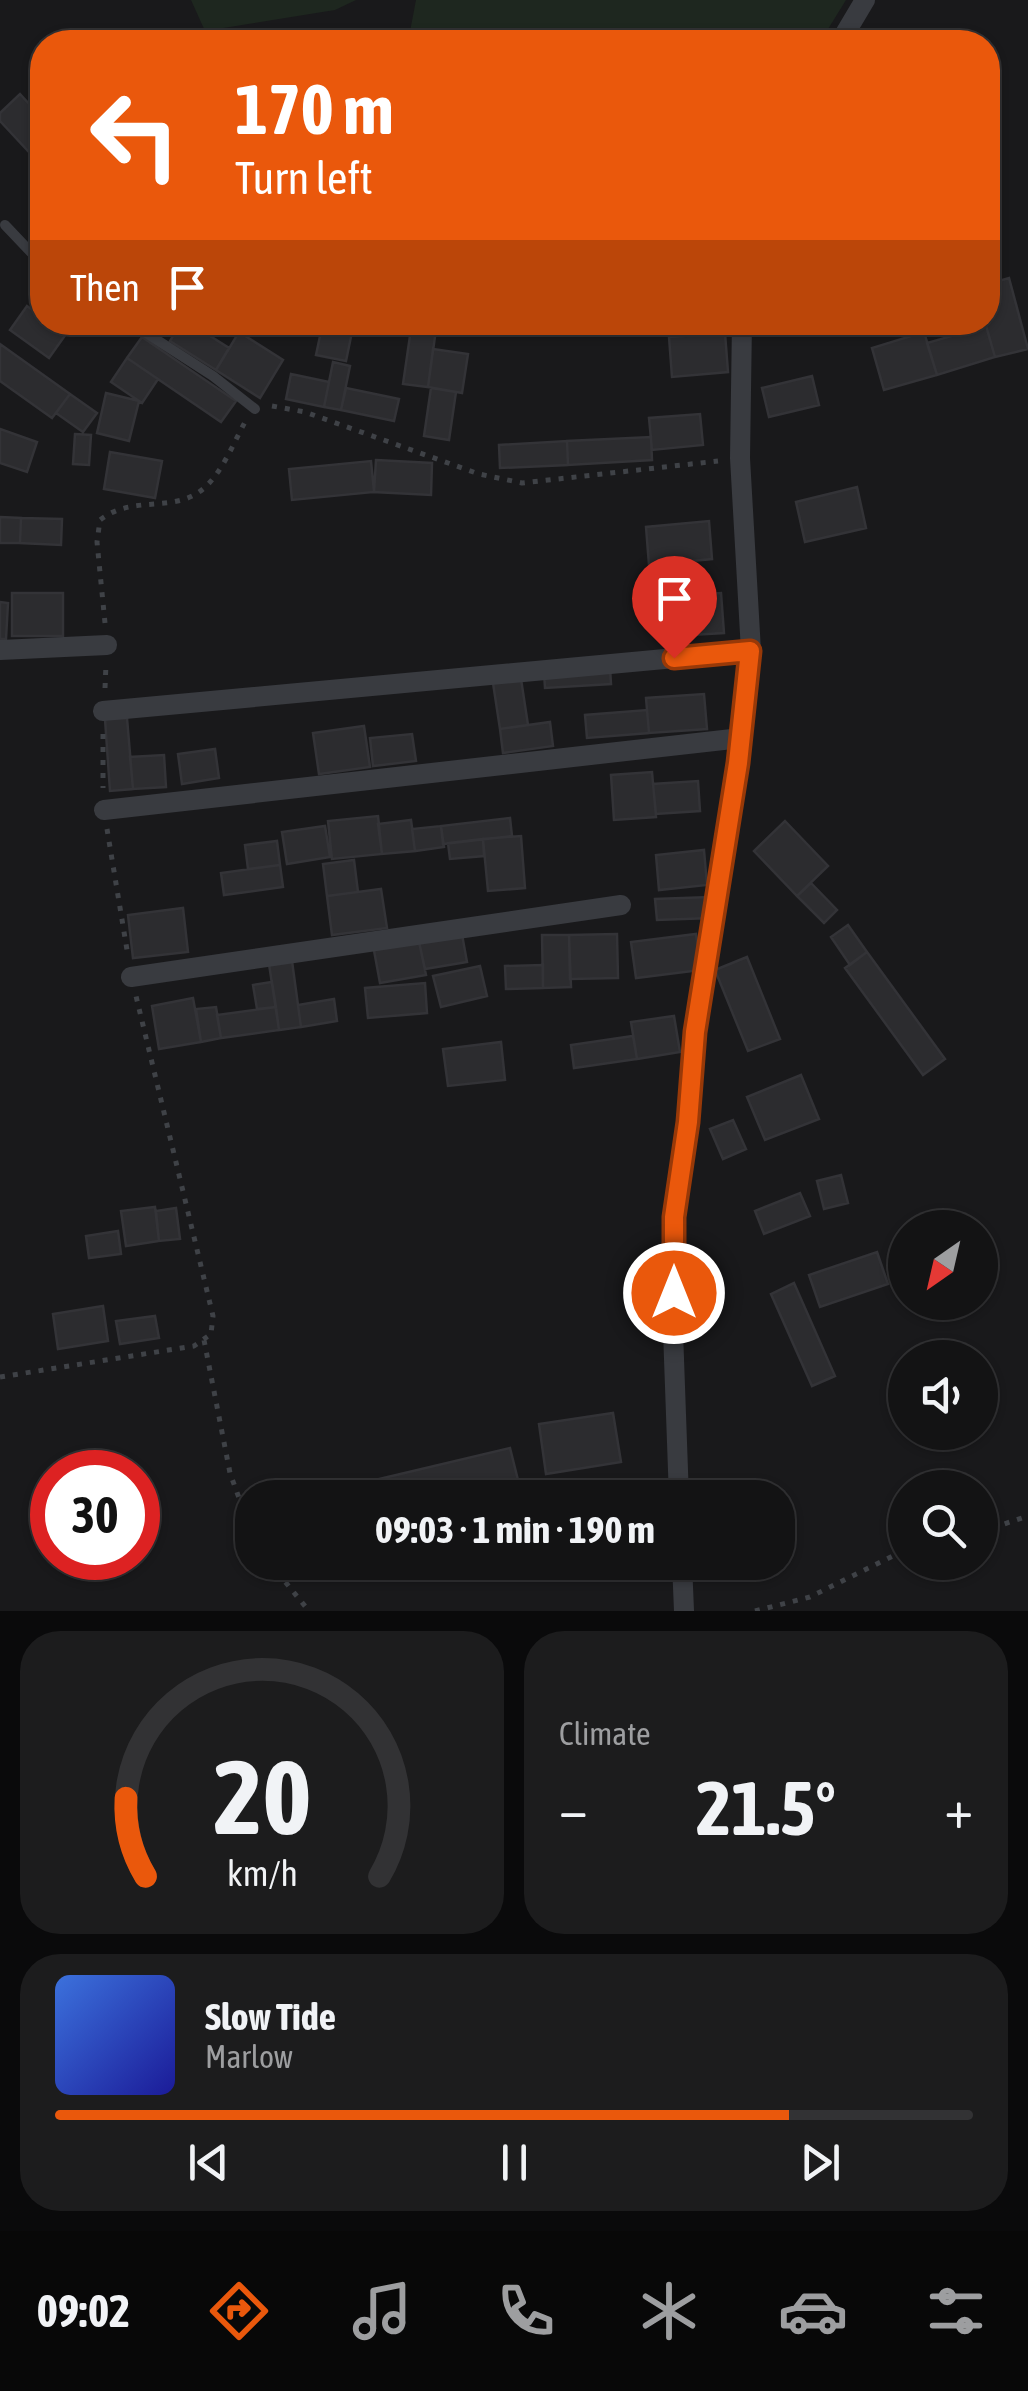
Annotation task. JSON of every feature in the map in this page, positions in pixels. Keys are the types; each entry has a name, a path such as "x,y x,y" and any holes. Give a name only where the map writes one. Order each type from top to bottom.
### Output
{"street":[{"path":"847,30 865,0"},
{"path":"678,1480 674,1217 688,1122 695,1032 741,738 750,651 740,458 742,335"},
{"path":"0,650 107,645"},
{"path":"103,711 750,651"},
{"path":"104,810 741,738"},
{"path":"131,977 621,905"},
{"path":"683,1580 684,1611"}],"lane":[{"path":"5,225 30,251"},
{"path":"149,335 255,409"}],"path":[{"path":"204,1340 235,1487"},
{"path":"998,1526 1028,1516"},
{"path":"755,1611 810,1597 888,1558"},
{"path":"284,1580 309,1611"}],"shaded area":[{"path":"191,0 356,0 335,10 205,30"},
{"path":"416,0 846,0 827,30 410,30"}],"building":[{"path":"20,94 30,105 30,153 0,121 0,113"},
{"path":"1009,278 1028,349 995,357 989,335 1000,335 1000,281"},
{"path":"27,306 30,335 65,335 49,358 10,330"},
{"path":"173,335 208,335 229,348 216,370 170,341"},
{"path":"237,335 244,335 283,360 260,398 216,370"},
{"path":"320,335 351,335 346,361 316,355"},
{"path":"410,335 435,335 428,387 403,384"},
{"path":"725,335 728,372 672,377 669,337"},
{"path":"925,335 937,375 884,390 872,348"},
{"path":"955,335 989,335 995,357 937,375 927,343"},
{"path":"142,337 236,401 221,422 127,358"},
{"path":"0,344 70,394 52,418 0,381"},
{"path":"433,349 468,354 462,393 428,387"},
{"path":"127,358 158,379 142,403 111,382"},
{"path":"333,362 350,366 341,410 324,407"},
{"path":"291,374 329,382 324,407 286,399"},
{"path":"812,376 819,405 769,417 762,388"},
{"path":"346,388 399,399 394,421 341,410"},
{"path":"431,388 456,392 449,440 424,436"},
{"path":"106,393 139,401 129,441 97,433"},
{"path":"70,394 97,413 83,432 56,413"},
{"path":"700,414 703,445 652,450 649,418"},
{"path":"0,429 37,442 27,472 0,463"},
{"path":"75,434 91,435 89,465 73,464"},
{"path":"651,437 652,460 568,465 567,441"},
{"path":"567,441 568,465 500,468 499,445"},
{"path":"110,452 162,461 155,498 104,489"},
{"path":"376,460 432,463 431,495 374,492"},
{"path":"371,461 374,492 292,500 289,469"},
{"path":"857,487 866,528 805,542 796,502"},
{"path":"0,517 21,518 20,543 0,543"},
{"path":"21,518 62,519 61,545 20,543"},
{"path":"709,521 712,559 649,565 646,527"},
{"path":"696,566 698,595 671,596 670,568"},
{"path":"12,593 63,593 63,636 12,636"},
{"path":"721,593 724,633 674,636 671,596"},
{"path":"0,602 8,603 6,639 0,639"},
{"path":"610,668 611,684 545,688 544,672"},
{"path":"521,679 528,725 500,729 493,683"},
{"path":"704,694 707,729 649,733 646,698"},
{"path":"647,710 649,733 587,738 585,715"},
{"path":"127,718 133,789 110,791 105,719"},
{"path":"550,722 553,746 503,753 500,729"},
{"path":"364,726 370,767 319,774 313,733"},
{"path":"412,734 416,761 373,766 370,738"},
{"path":"215,749 219,778 182,784 178,754"},
{"path":"164,755 166,787 133,789 130,757"},
{"path":"652,772 656,817 614,820 611,775"},
{"path":"698,781 700,811 656,814 653,784"},
{"path":"378,816 382,854 332,859 328,821"},
{"path":"510,818 512,836 443,844 441,826"},
{"path":"411,820 415,851 382,854 378,824"},
{"path":"785,821 828,866 797,896 754,851"},
{"path":"325,826 330,857 287,864 282,832"},
{"path":"441,826 444,847 415,851 412,829"},
{"path":"521,836 525,888 488,891 483,839"},
{"path":"483,839 484,856 450,859 448,843"},
{"path":"277,841 280,865 248,869 245,845"},
{"path":"704,850 707,885 659,890 656,855"},
{"path":"354,860 358,892 327,896 323,864"},
{"path":"280,865 283,887 224,895 221,873"},
{"path":"811,883 837,910 824,923 797,896"},
{"path":"381,889 387,928 332,935 327,896"},
{"path":"710,897 711,918 657,920 655,899"},
{"path":"183,908 188,952 133,958 128,915"},
{"path":"848,925 867,952 850,965 831,937"},
{"path":"461,929 467,962 425,969 418,937"},
{"path":"617,934 618,978 570,979 569,935"},
{"path":"696,934 701,970 636,978 631,942"},
{"path":"542,935 569,935 571,987 543,988"},
{"path":"418,937 426,975 380,983 373,945"},
{"path":"867,952 945,1059 923,1075 845,968"},
{"path":"747,957 780,1039 748,1051 715,970"},
{"path":"292,961 301,1027 279,1030 269,964"},
{"path":"543,965 543,988 506,989 505,966"},
{"path":"480,966 487,996 441,1007 433,976"},
{"path":"272,982 276,1007 257,1009 253,985"},
{"path":"425,983 427,1013 368,1018 365,988"},
{"path":"193,998 201,1042 159,1049 152,1006"},
{"path":"334,999 337,1021 301,1027 298,1005"},
{"path":"216,1007 221,1038 201,1042 196,1009"},
{"path":"276,1007 279,1030 221,1038 217,1015"},
{"path":"674,1016 680,1052 637,1059 631,1022"},
{"path":"633,1036 637,1059 574,1068 571,1045"},
{"path":"501,1042 505,1080 448,1086 443,1049"},
{"path":"801,1075 819,1119 765,1140 747,1097"},
{"path":"733,1120 746,1149 723,1159 710,1129"},
{"path":"841,1175 848,1203 824,1209 817,1181"},
{"path":"800,1193 810,1216 764,1234 755,1211"},
{"path":"155,1207 159,1241 126,1246 121,1211"},
{"path":"176,1208 180,1239 159,1241 156,1211"},
{"path":"118,1231 121,1254 89,1258 86,1236"},
{"path":"877,1252 888,1284 820,1307 809,1275"},
{"path":"794,1283 835,1376 812,1386 771,1294"},
{"path":"103,1306 108,1341 58,1349 53,1314"},
{"path":"155,1316 159,1338 120,1344 116,1321"},
{"path":"613,1413 621,1462 546,1474 539,1424"},
{"path":"510,1448 518,1480 375,1480"}],"route":[{"path":"674,658 750,651 738,763 695,1032 688,1122 674,1217 674,1293"}]}
